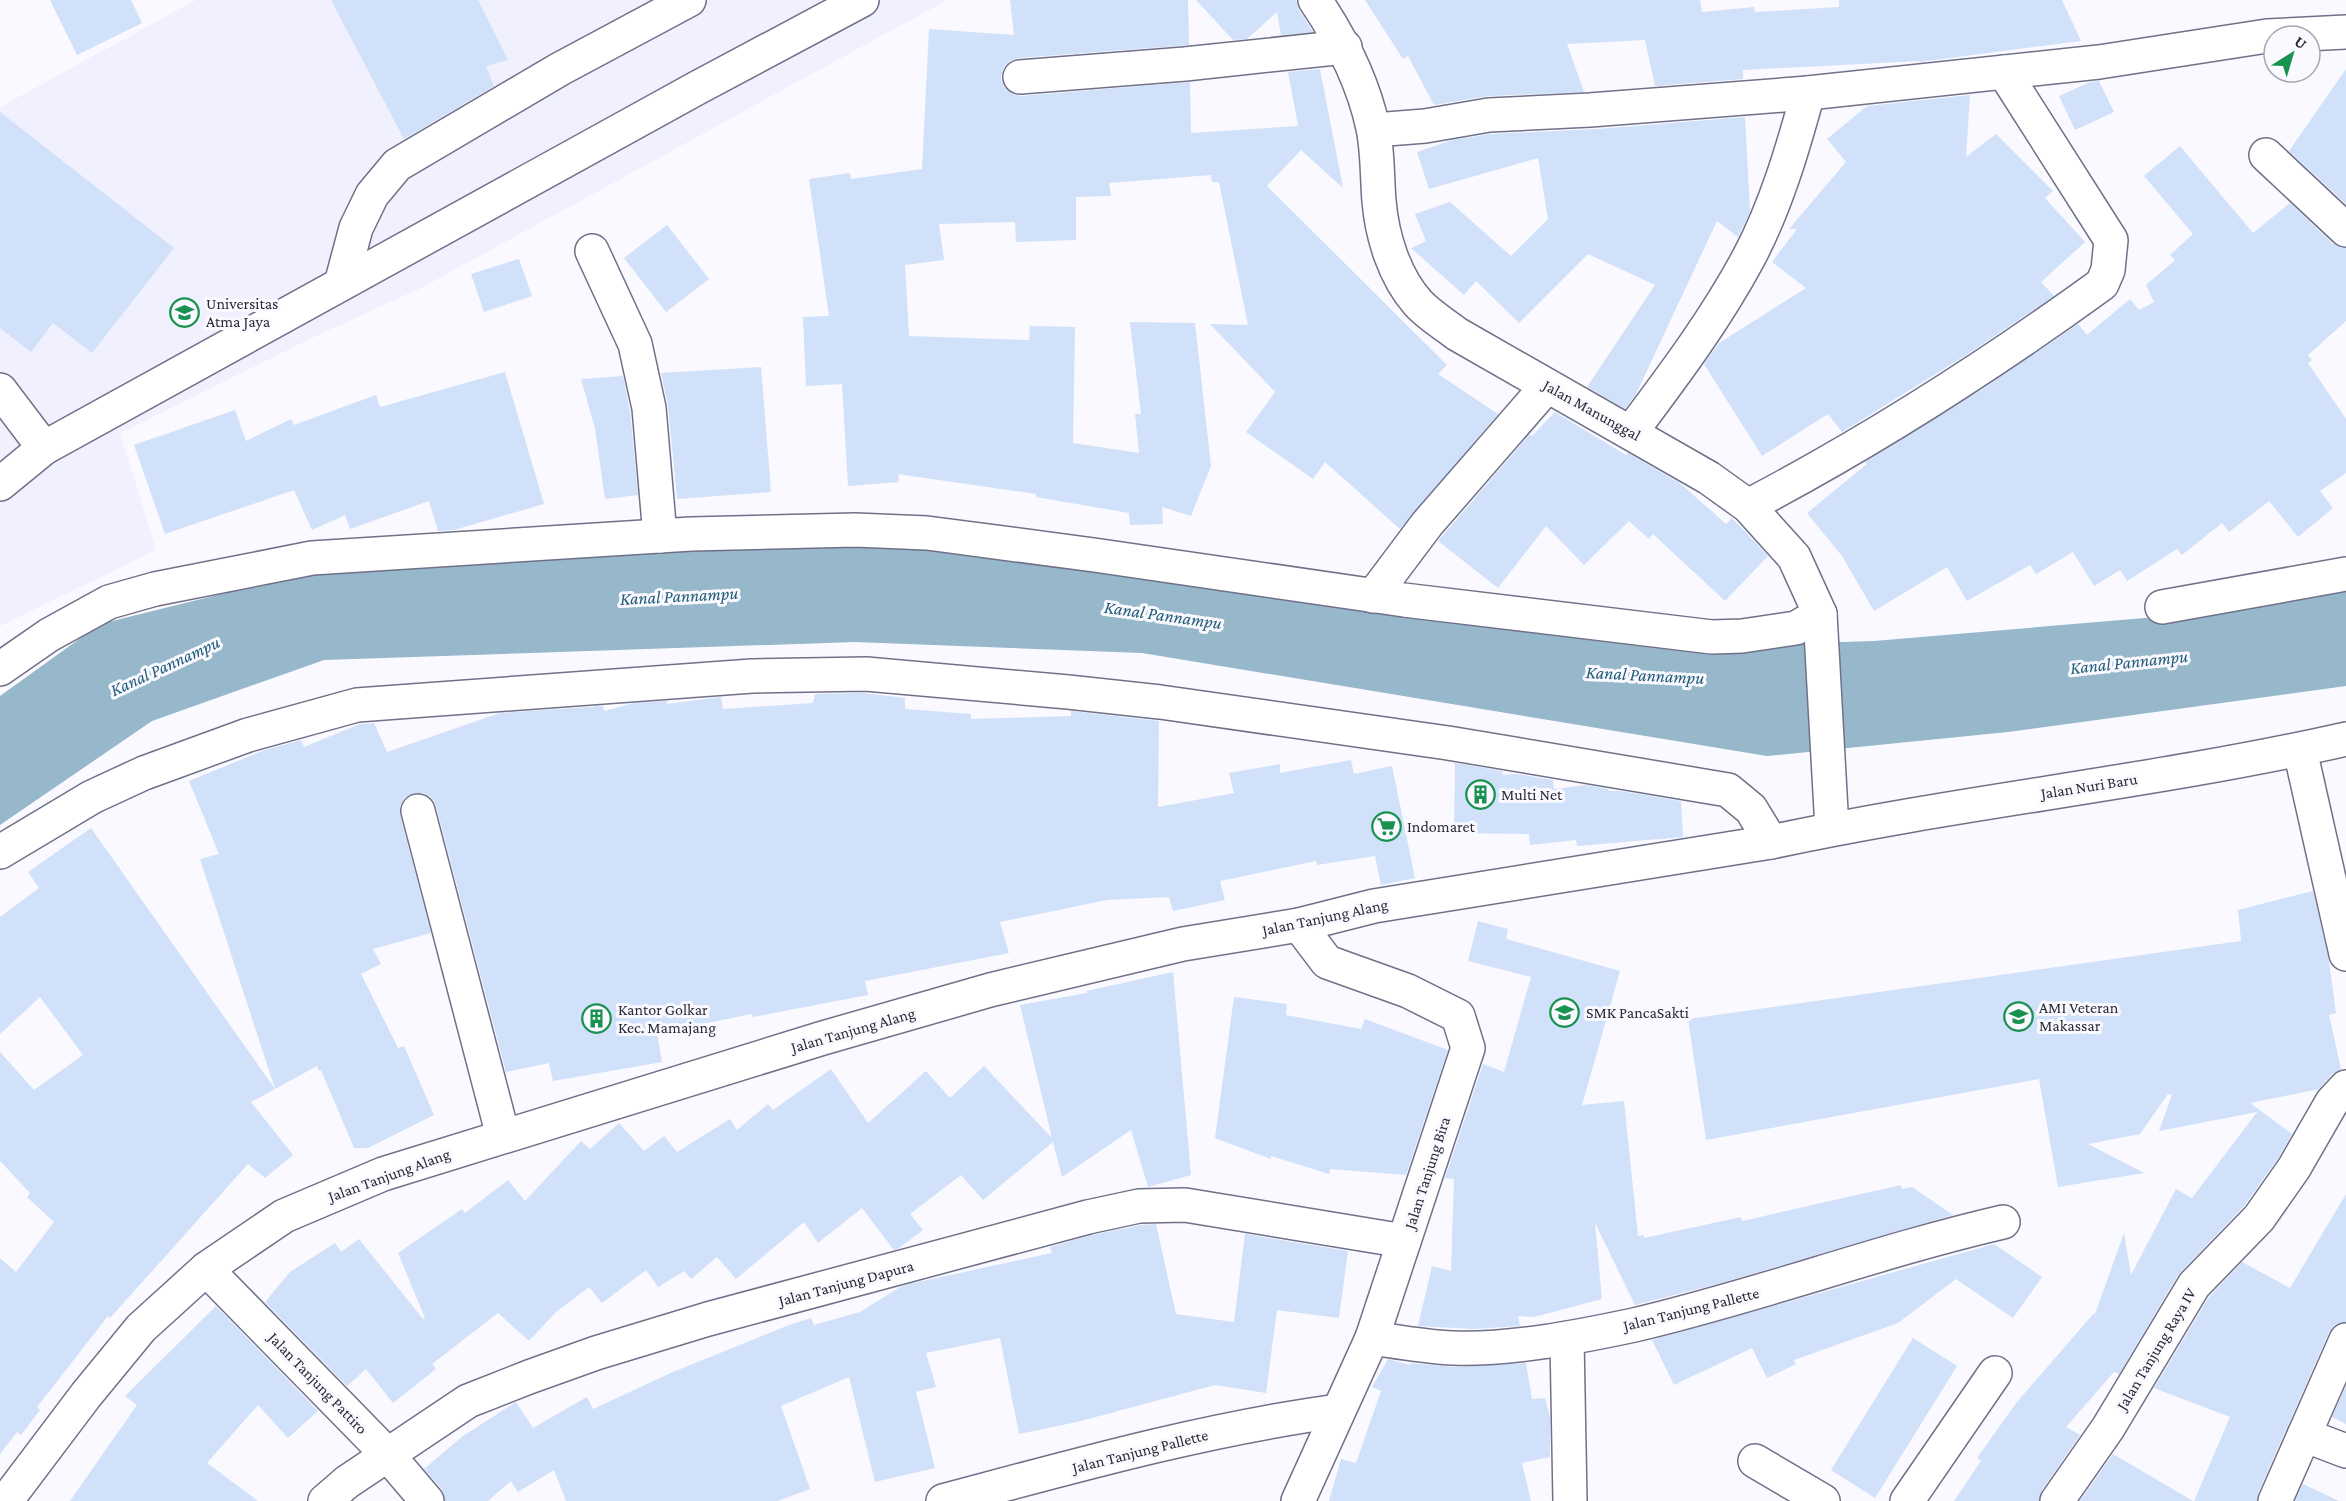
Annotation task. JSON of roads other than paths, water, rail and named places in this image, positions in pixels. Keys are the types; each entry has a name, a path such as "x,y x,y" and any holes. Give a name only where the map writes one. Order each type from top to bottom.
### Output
{"street":[{"path":"341,284 356,228 372,195 397,165 560,69 688,0"},
{"path":"0,484 44,448 697,87 862,0"},
{"name":"Jalan Manunggal","path":"1315,0 1345,47 1363,91 1374,130 1379,204 1384,229 1396,269 1417,302 1457,334 1709,478 1748,506 1794,556 1821,621 1832,829"},
{"path":"1374,130 1425,126 1489,115 1590,110 1808,93 2099,62 2267,36 2346,32"},
{"path":"1020,77 1185,64 1345,47"},
{"path":"1748,506 1846,453 1975,373 2102,284 2108,270 2111,240 2004,72"},
{"path":"1631,432 1705,329 1749,256 1792,152 1808,93"},
{"path":"2266,155 2346,230"},
{"path":"591,251 635,344 649,408 660,536"},
{"path":"1373,596 1427,524 1547,386"},
{"path":"0,390 44,448"},
{"path":"0,669 49,635 109,602 155,589 312,558 660,536 855,530 927,533 1373,596 1712,637 1742,636 1796,628 1821,621"},
{"path":"2162,607 2346,574"},
{"path":"0,852 92,797 144,773 248,735 357,705 752,676 866,674 1036,689 1281,718 1728,790 1744,801 1771,842"},
{"name":"Jalan Nuri Baru","path":"1832,829 2300,750 2346,739"},
{"path":"2300,750 2346,954"},
{"path":"418,811 503,1136"},
{"name":"Jalan Tanjung Alang","path":"6,1501 73,1412 141,1328 206,1269 284,1216 383,1174 823,1038 990,990 1183,944 1299,925 1374,906 1771,842 1832,829"},
{"name":"Jalan Tanjung Bira","path":"1298,1501 1372,1338 1468,1048 1458,1017 1408,991 1327,962 1299,925"},
{"name":"Jalan Tanjung Raya IV","path":"2057,1501 2108,1428 2194,1285 2259,1218 2294,1168 2332,1102 2346,1088"},
{"name":"Jalan Tanjung Dapura","path":"325,1501 347,1482 387,1454 468,1401 596,1353 708,1319 1088,1217 1139,1206 1185,1205 1404,1241"},
{"name":"Jalan Tanjung Pallette","path":"1372,1338 1454,1348 1567,1339 1714,1305 1949,1235 2003,1222"},
{"name":"Jalan Tanjung Pattiro","path":"206,1269 387,1454 427,1501"},
{"path":"1567,1339 1570,1501"},
{"path":"2275,1501 2346,1340"},
{"path":"1907,1501 1995,1373"},
{"name":"Jalan Tanjung Pallette","path":"943,1501 1215,1432 1274,1419 1338,1411"},
{"path":"2304,1435 2346,1451"},
{"path":"1755,1461 1823,1501"}],"water":[{"name":"Kanal Pannampu","path":"881,537 1683,647 1874,641 2192,614 2346,584 2346,686 2008,732 1767,756 1142,653 855,642 324,660 152,721 0,825 0,696 100,624 331,567"}],"place":[{"name":"Universitas Atma Jaya","path":"185,312"},
{"name":"Multi Net","path":"1480,794"},
{"name":"Indomaret","path":"1386,826"},
{"name":"SMK PancaSakti","path":"1565,1012"},
{"name":"AMI Veteran Makassar","path":"2018,1016"},
{"name":"Kantor Golkar Kec. Mamajang","path":"597,1018"}]}
